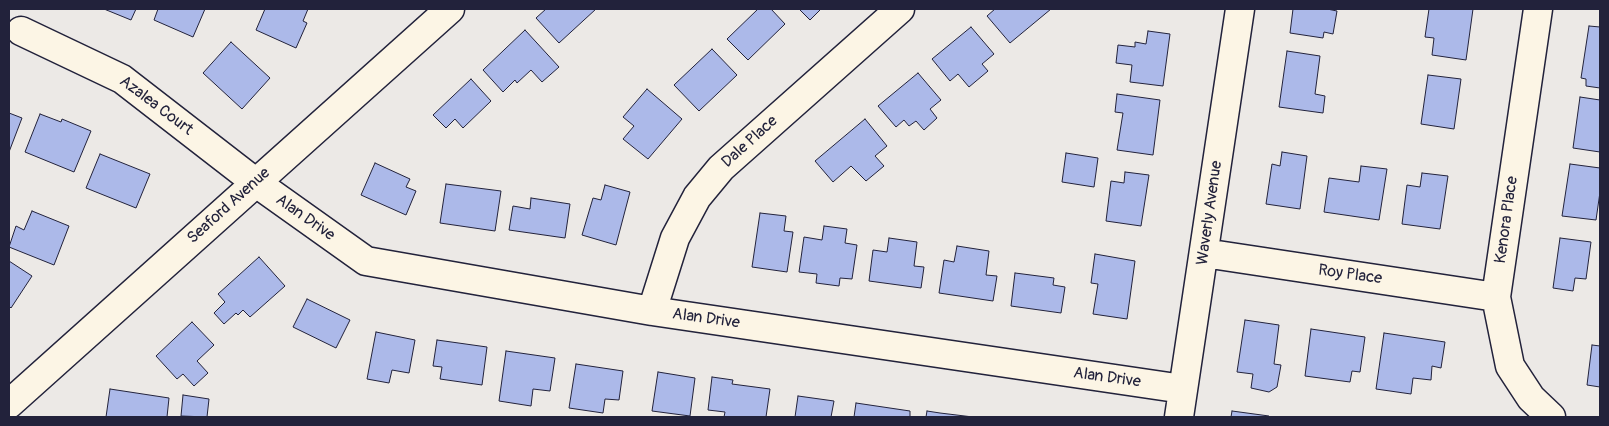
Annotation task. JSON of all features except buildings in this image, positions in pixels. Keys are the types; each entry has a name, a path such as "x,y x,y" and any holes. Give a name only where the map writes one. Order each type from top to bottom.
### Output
{"street":[{"name":"Seaford Avenue","path":"9,404 450,9"},
{"name":"Dale Place","path":"652,311 675,238 697,197 721,168 900,9"},
{"name":"Waverly Avenue","path":"1179,417 1240,9"},
{"name":"Kenora Place","path":"1538,9 1496,297 1510,366 1531,398 1551,417"},
{"name":"Azalea Court","path":"21,31 122,79 255,182"},
{"name":"Alan Drive","path":"255,182 366,261 652,311 1183,389"},
{"name":"Roy Place","path":"1204,253 1496,297"}]}
